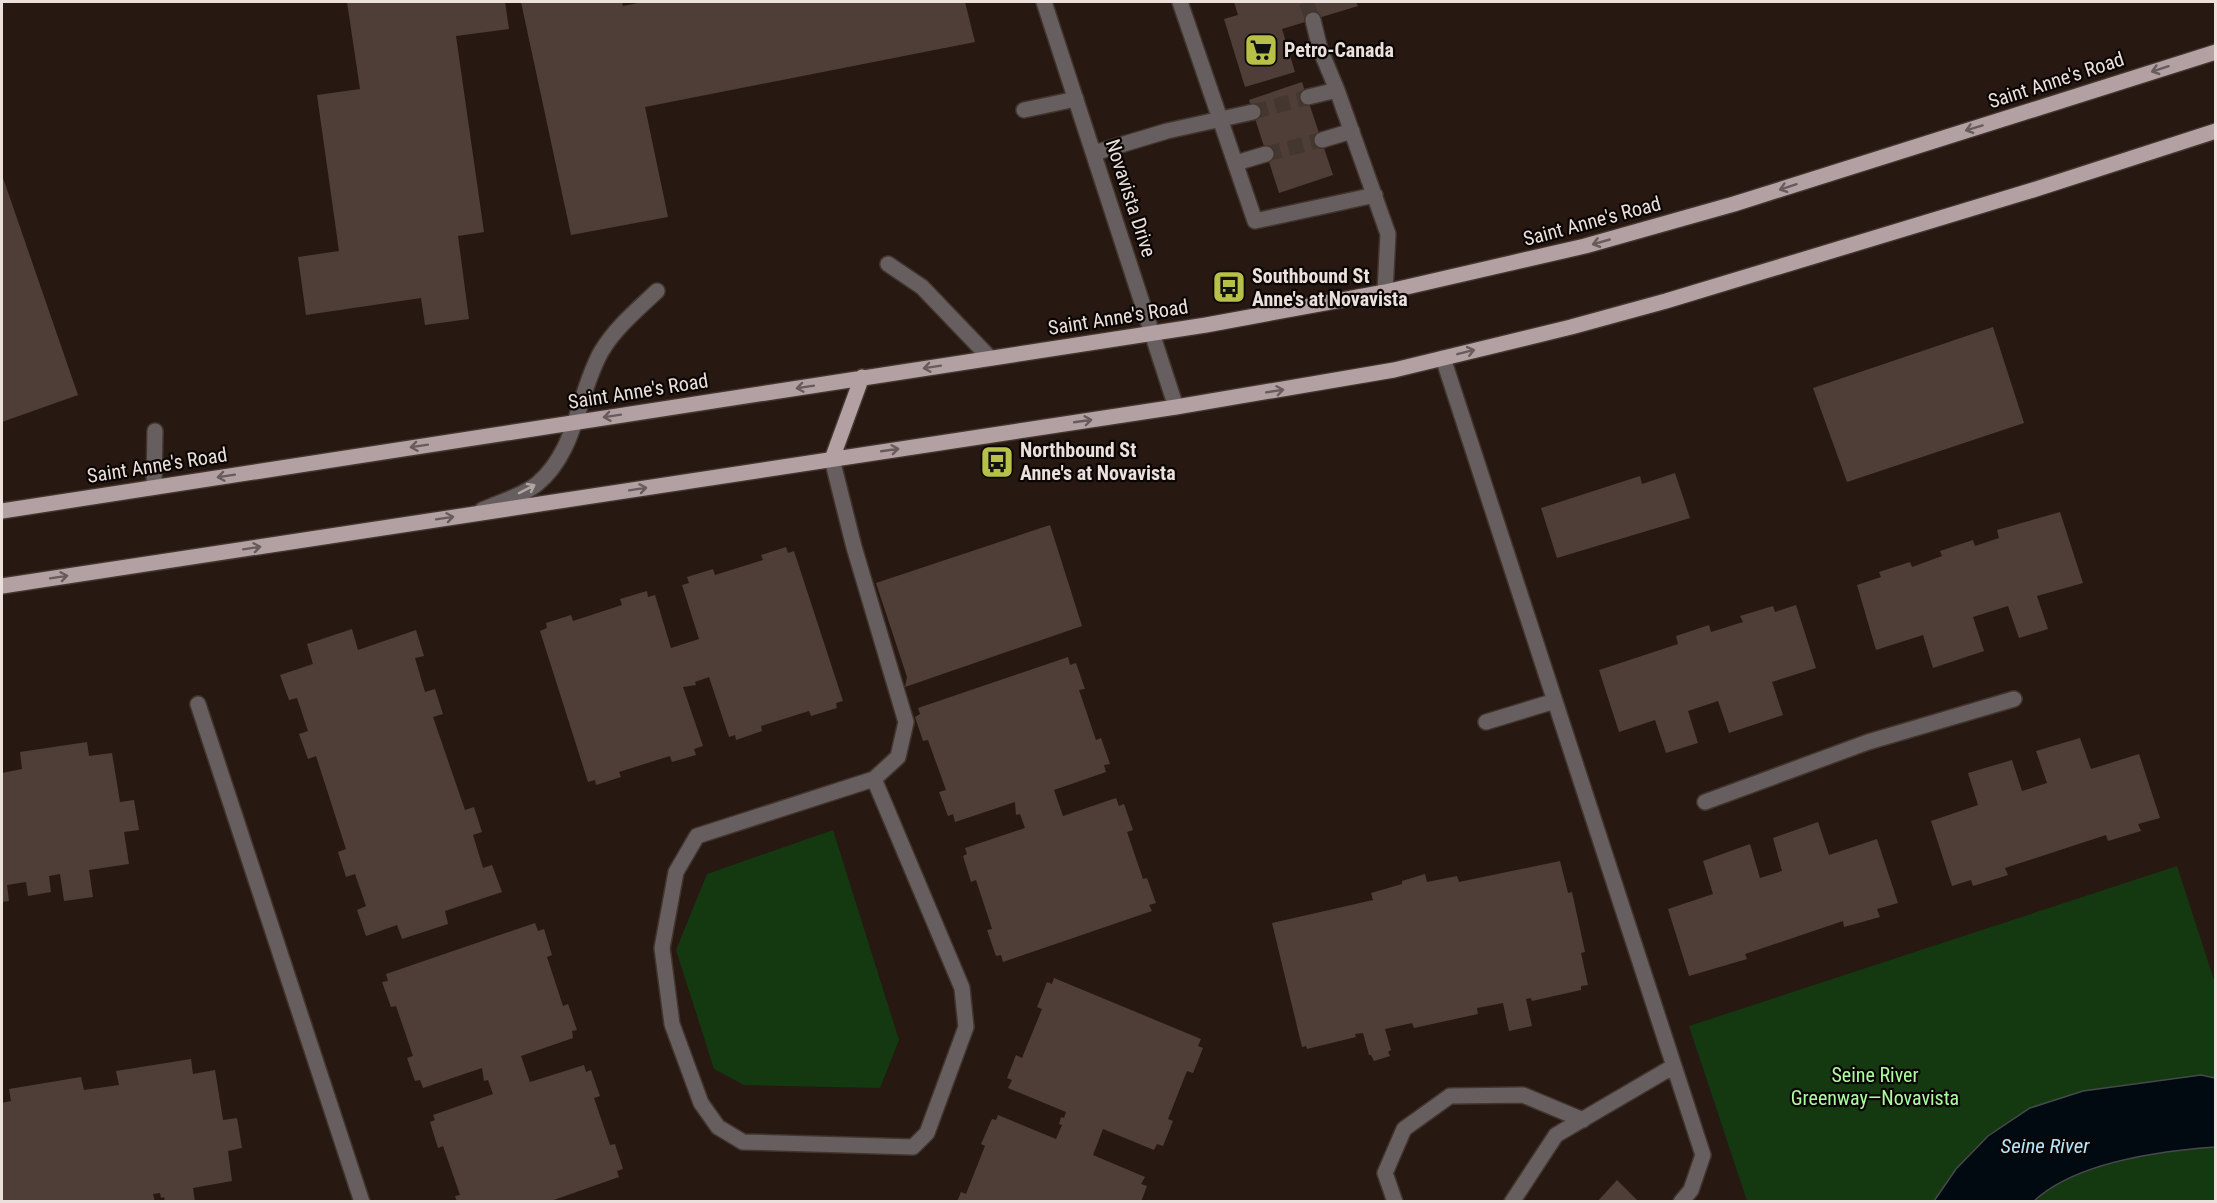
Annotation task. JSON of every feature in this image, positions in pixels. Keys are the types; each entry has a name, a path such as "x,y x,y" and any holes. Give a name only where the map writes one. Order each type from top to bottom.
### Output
{"main road":[{"name":"Saint Anne's Road","path":"2,511 1152,333 1312,307 1385,292 1585,246 1734,204 2216,52"},
{"path":"2,586 1176,407 1394,370 1571,327 1666,301 2022,193 2216,131"},
{"path":"832,459 862,377"}],"street":[{"name":"Novavista Drive","path":"1044,2 1176,407"},
{"path":"1180,2 1255,220 1375,195"},
{"path":"1313,20 1320,49 1337,90 1388,234 1385,292"},
{"path":"1308,97 1337,90"},
{"path":"1024,110 1076,99"},
{"path":"1094,153 1167,131 1252,112"},
{"path":"1322,140 1352,131"},
{"path":"1236,163 1266,154"},
{"path":"888,264 922,287 990,358"},
{"path":"474,514 535,485 552,469 565,447 601,353 617,329 657,291"},
{"path":"1443,358 1703,1155 1691,1190 1681,1202"},
{"path":"154,487 155,431"},
{"path":"832,459 854,547 906,722 898,757 874,779 697,836 676,872 662,948 672,1024 701,1103 718,1127 743,1142 913,1147 927,1133 966,1028 962,988 874,779"},
{"path":"1705,802 1868,742 2014,699"},
{"path":"1486,722 1555,701"},
{"path":"198,704 362,1202"},
{"path":"1512,1202 1556,1135 1674,1066"},
{"path":"1395,1202 1385,1173 1404,1128 1450,1096 1523,1095 1583,1119"}],"path":[{"path":"997,462 1000,479"}],"green space":[{"path":"833,830 899,1040 880,1088 744,1085 714,1069 676,950 707,874"},
{"name":"Seine River Greenway—Novavista","path":"2177,866 2215,983 2215,1078 2201,1075 2083,1091 2030,1108 1988,1136 1956,1169 1934,1201 1747,1201 1689,1026"},
{"path":"2215,1147 2215,1201 2034,1202 2052,1188 2095,1168 2145,1156"}],"water":[{"name":"Seine River","path":"2201,1075 2215,1078 2215,1147 2145,1156 2095,1168 2072,1177 2034,1201 1934,1201 1956,1169 1988,1136 2030,1108 2083,1091"}],"building":[{"path":"347,2 505,2 509,29 456,36 484,232 458,236 469,319 425,325 421,298 306,315 298,257 339,251 317,95 360,89"},
{"path":"521,2 622,2 623,6 643,2 965,2 975,42 645,107 668,217 571,235"},
{"name":"Petro-Canada","path":"1234,2 1356,2 1358,6 1282,29 1295,72 1245,87 1224,19 1238,15"},
{"path":"1302,82 1333,175 1279,193 1249,100"},
{"path":"2,175 78,395 2,422"},
{"path":"1993,327 2024,423 1847,482 1813,388"},
{"path":"1675,473 1690,518 1557,558 1541,508 1640,476 1642,484"},
{"path":"2060,512 2083,583 2037,596 2048,629 2019,638 2008,606 1973,617 1984,651 1933,668 1923,635 1876,650 1857,585 1881,577 1879,572 1910,562 1912,567 1942,556 1940,551 1973,540 1975,546 1999,538 1997,530"},
{"path":"1050,525 1082,626 905,687 907,677 876,583"},
{"path":"786,547 788,553 794,551 843,701 836,703 837,708 811,716 809,711 761,726 762,731 736,740 735,735 729,737 709,677 695,682 696,685 683,687 703,746 694,749 696,755 672,762 670,756 619,772 621,777 596,785 595,780 588,782 540,631 547,628 546,623 571,615 573,621 622,605 620,599 647,591 648,597 655,595 671,648 699,639 682,585 689,583 687,577 713,569 715,575 763,560 761,555"},
{"path":"1796,605 1816,668 1772,682 1783,715 1729,733 1718,701 1688,711 1698,743 1666,753 1655,720 1619,732 1599,670 1678,644 1676,636 1709,625 1711,632 1743,622 1740,616 1773,606 1775,612"},
{"path":"352,629 358,650 416,630 424,656 415,658 425,692 435,689 443,714 433,717 465,810 474,807 482,832 473,835 483,868 492,865 502,892 445,911 448,924 402,939 397,925 366,936 357,910 366,906 355,874 346,877 338,852 346,849 316,756 308,759 299,734 308,731 297,698 289,700 280,675 313,664 307,644"},
{"path":"1068,657 1070,665 1076,663 1085,689 1079,690 1096,740 1101,738 1110,764 1104,765 1106,772 1054,790 1063,816 1116,798 1119,806 1124,804 1133,830 1127,832 1143,879 1147,878 1156,903 1149,905 1152,911 1003,962 1001,955 996,956 987,930 992,929 976,880 971,882 963,856 967,854 965,848 1025,828 1020,814 1016,815 1015,802 955,822 953,814 948,816 939,792 946,790 928,740 923,741 915,717 920,714 918,708"},
{"path":"2080,738 2091,769 2139,754 2160,818 2138,824 2141,831 2108,841 2106,835 2005,868 2008,875 1973,886 1971,880 1952,886 1931,821 1978,805 1968,773 2012,760 2022,791 2047,783 2036,751"},
{"path":"87,742 89,756 112,753 120,802 134,800 139,830 124,832 129,864 89,870 93,897 64,901 60,874 49,876 51,892 28,896 26,882 7,885 9,901 2,902 2,773 22,769 20,752"},
{"path":"1818,822 1829,855 1877,839 1898,903 1877,909 1880,917 1844,927 1843,921 1745,954 1747,959 1689,976 1668,909 1713,894 1703,861 1750,844 1760,878 1782,871 1773,838"},
{"path":"1560,861 1568,893 1572,892 1585,952 1581,953 1588,985 1581,986 1581,990 1532,1001 1531,998 1526,999 1532,1026 1509,1031 1503,1003 1477,1008 1478,1014 1414,1028 1412,1023 1385,1029 1391,1050 1388,1052 1390,1056 1374,1061 1369,1055 1363,1033 1355,1034 1356,1037 1307,1049 1306,1046 1302,1047 1272,923 1373,900 1371,893 1425,874 1427,882 1457,876 1459,882"},
{"path":"535,923 538,931 544,929 552,955 547,957 563,1006 568,1004 577,1030 572,1031 573,1038 521,1056 530,1082 584,1065 586,1072 591,1070 600,1096 594,1098 610,1145 615,1144 623,1169 617,1171 619,1177 548,1202 457,1202 455,1196 460,1195 443,1146 438,1148 430,1122 435,1120 433,1115 493,1094 488,1080 484,1081 482,1068 423,1088 420,1080 415,1081 407,1058 413,1056 396,1006 391,1007 382,982 388,981 386,974"},
{"path":"1054,978 1201,1039 1198,1046 1203,1048 1193,1073 1187,1071 1168,1119 1173,1121 1163,1146 1157,1144 1154,1150 1103,1129 1093,1155 1145,1177 1141,1184 1147,1186 1141,1202 957,1202 961,1192 966,1194 985,1146 981,1144 992,1119 996,1120 998,1115 1056,1139 1062,1125 1059,1124 1061,1117 1064,1118 1066,1112 1008,1088 1012,1080 1007,1078 1016,1055 1022,1058 1042,1009 1037,1007 1047,982 1052,984"},
{"path":"191,1059 193,1074 215,1070 223,1120 237,1118 242,1148 228,1151 232,1181 193,1188 195,1202 165,1202 160,1193 153,1194 155,1202 2,1202 2,1103 11,1101 9,1089 81,1077 84,1090 119,1085 116,1071"},
{"path":"1617,1180 1639,1202 1597,1202"}],"tunnel":[{"path":"1306,2 1313,20"},
{"path":"1253,112 1308,97"},
{"path":"1266,154 1322,140"}],"place":[{"name":"Petro-Canada","path":"1261,50"},
{"name":"Southbound St Anne's at Novavista","path":"1229,287"},
{"name":"Northbound St Anne's at Novavista","path":"997,462"}]}
